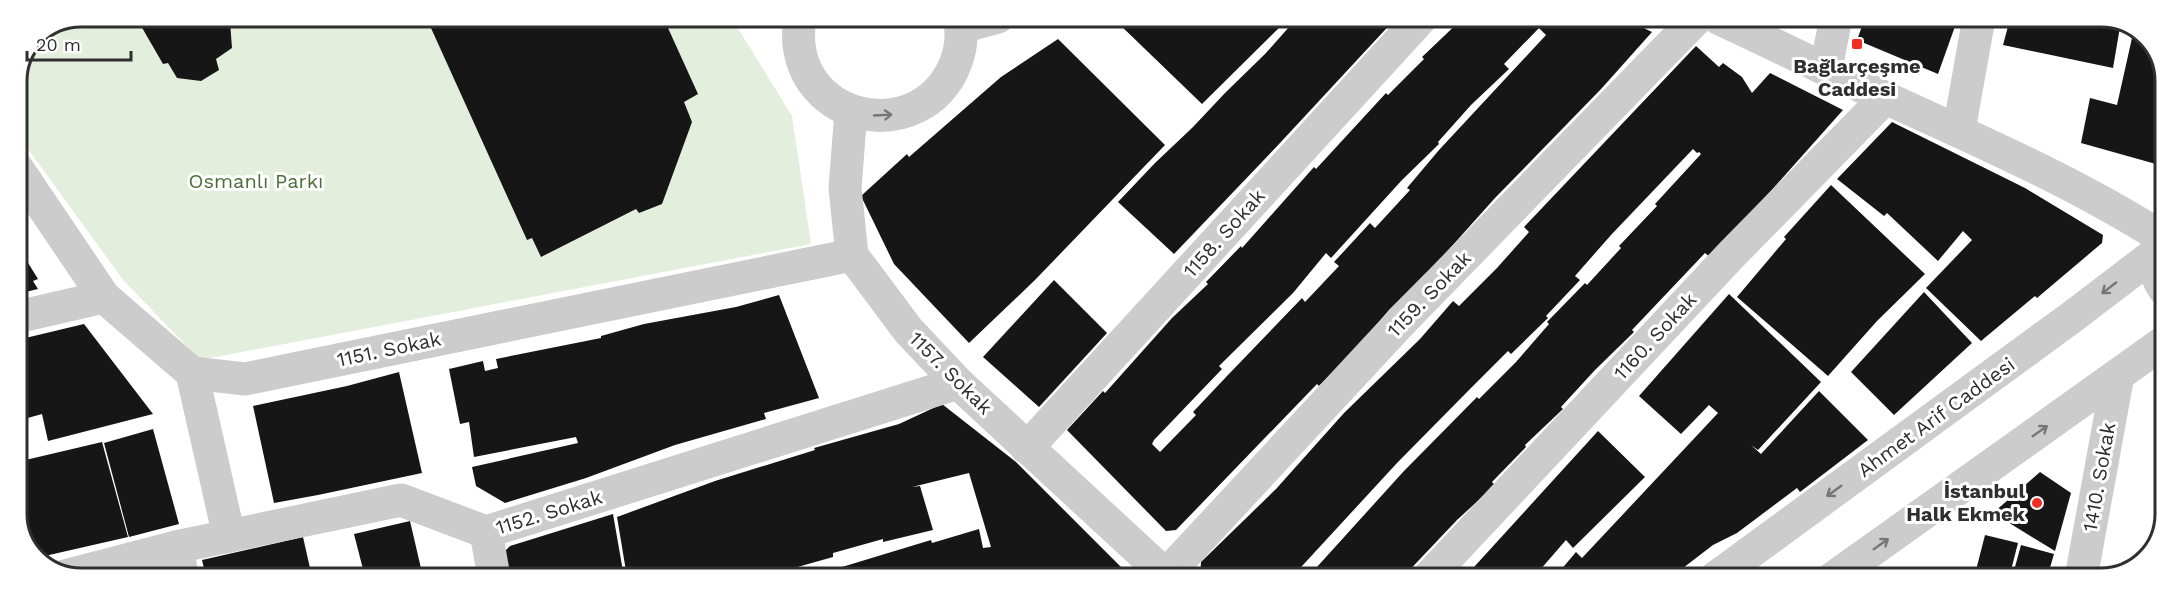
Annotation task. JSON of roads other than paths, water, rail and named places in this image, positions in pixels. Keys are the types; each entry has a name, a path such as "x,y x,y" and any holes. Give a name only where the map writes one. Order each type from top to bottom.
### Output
{"street":[{"path":"799,31 804,66 816,85 832,100 851,111 878,116 905,112 930,100 948,80 956,63 959,55 960,27"},
{"name":"1158. Sokak","path":"1027,448 1413,27"},
{"name":"1159. Sokak","path":"1172,568 1401,322 1688,27"},
{"path":"1737,27 1885,98 1959,130 2124,213 2155,236"},
{"path":"1826,68 1834,27"},
{"path":"1959,130 1977,27"},
{"name":"1160. Sokak","path":"1437,568 1731,255 1885,98"},
{"path":"851,111 845,188 852,255"},
{"path":"27,184 104,297 192,373 229,536"},
{"name":"Ahmet Arif Caddesi","path":"1729,568 2072,317 2155,246"},
{"name":"1157. Sokak","path":"852,255 908,330 958,383 1154,568"},
{"name":"1151. Sokak","path":"192,373 245,379 852,255"},
{"path":"27,315 104,297"},
{"path":"1847,568 2155,348"},
{"name":"1410. Sokak","path":"2083,568 2118,375"},
{"name":"1152. Sokak","path":"131,568 179,562 229,536 401,500 486,532 958,383"},
{"path":"486,532 492,568"}],"place":[{"name":"Bağlarçeşme Caddesi","path":"1857,44"},
{"name":"İstanbul Halk Ekmek","path":"2037,503"}],"park label":[{"name":"Osmanlı Parkı","path":"256,181"}]}
